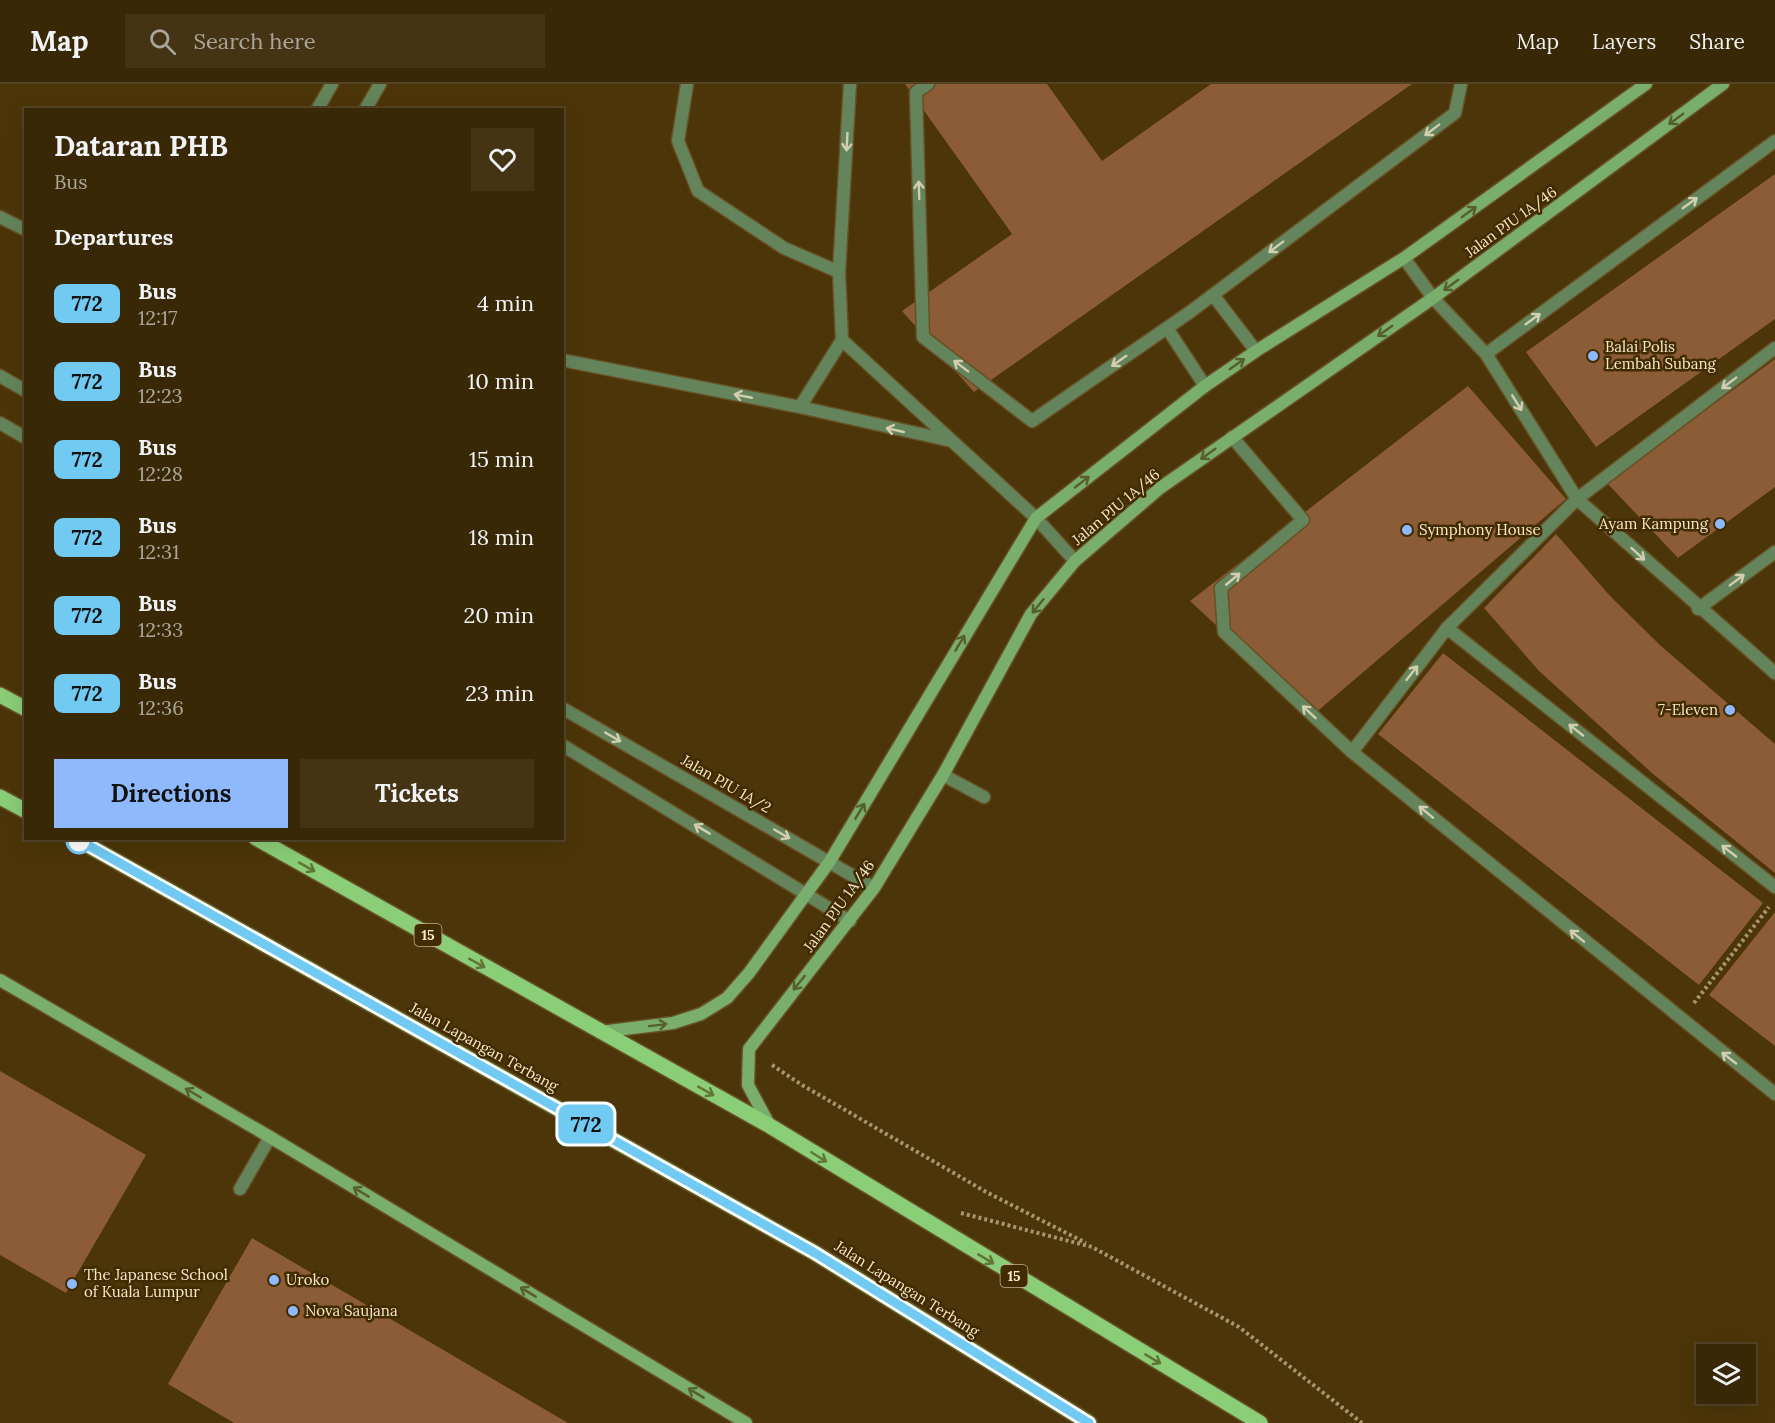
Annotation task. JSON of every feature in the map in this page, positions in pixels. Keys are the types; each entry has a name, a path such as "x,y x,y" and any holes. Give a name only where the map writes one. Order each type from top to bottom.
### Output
{"main road":[{"path":"0,695 24,708"},
{"path":"0,797 24,810"},
{"name":"Jalan Lapangan Terbang","path":"79,840 815,1253 1089,1423"},
{"name":"15","path":"260,840 770,1126 1260,1423"}],"street":[{"path":"317,108 332,84"},
{"path":"365,108 380,84"},
{"path":"687,84 678,141 698,191 784,248 839,272"},
{"path":"800,407 842,340 839,272 850,84"},
{"path":"928,84 916,92 923,337 1032,421 1213,295 1455,112 1461,84"},
{"path":"600,1032 673,1023 701,1014 727,998 749,973 830,861 1036,518 1205,386 1256,351 1404,258 1646,84"},
{"name":"Jalan PJU 1A/46","path":"748,1049 874,888 943,775 1031,614 1075,561 1161,488 1433,298 1723,84"},
{"path":"1486,354 1775,141"},
{"path":"0,218 24,229"},
{"path":"1404,258 1433,298 1486,354 1577,499 1698,609 1775,674"},
{"path":"1213,295 1256,351"},
{"path":"1167,328 1205,386"},
{"path":"842,340 1036,518 1075,561"},
{"path":"1352,752 1447,628 1577,499 1775,348"},
{"path":"564,360 800,407 952,441"},
{"path":"0,376 24,391"},
{"path":"0,423 24,437"},
{"path":"1232,437 1303,520 1221,588 1224,632 1352,752 1775,1094"},
{"path":"1698,609 1775,552"},
{"path":"1447,628 1775,887"},
{"name":"Jalan PJU 1A/2","path":"564,709 874,888"},
{"path":"564,746 850,921"},
{"path":"943,775 984,797"},
{"path":"0,980 270,1137 746,1423"},
{"path":"748,1049 748,1085 770,1126"},
{"path":"240,1190 270,1137"}],"path":[{"path":"1681,1020 1775,900"},
{"path":"748,1049 802,1085 988,1193 1031,1213 1239,1327 1362,1423"},
{"path":"952,1212 974,1214 1092,1246"}],"building":[{"path":"905,84 1047,84 1102,161 1211,84 1412,84 974,392 902,311 1012,234"},
{"path":"1775,174 1775,319 1596,447 1526,352"},
{"path":"1775,359 1775,487 1678,558 1607,483"},
{"name":"Symphony House","path":"1468,386 1566,499 1313,715 1190,601"},
{"path":"1556,534 1611,597 1661,646 1775,744 1775,873 1653,774 1539,671 1484,608"},
{"path":"1443,653 1763,903 1699,985 1378,734"},
{"path":"1775,912 1775,1046 1709,995"},
{"path":"0,1071 146,1155 66,1293 0,1255"},
{"name":"Nova Saujana","path":"252,1238 568,1423 234,1423 168,1384"}],"bus line":[{"name":"772","path":"79,840 815,1253 1089,1423"}],"place":[{"name":"Balai Polis Lembah Subang","path":"1593,356"},
{"name":"Ayam Kampung","path":"1720,524"},
{"name":"Symphony House","path":"1407,530"},
{"name":"7-Eleven","path":"1730,710"},
{"name":"Uroko","path":"274,1280"},
{"name":"The Japanese School of Kuala Lumpur","path":"72,1284"},
{"name":"Nova Saujana","path":"293,1311"}]}
